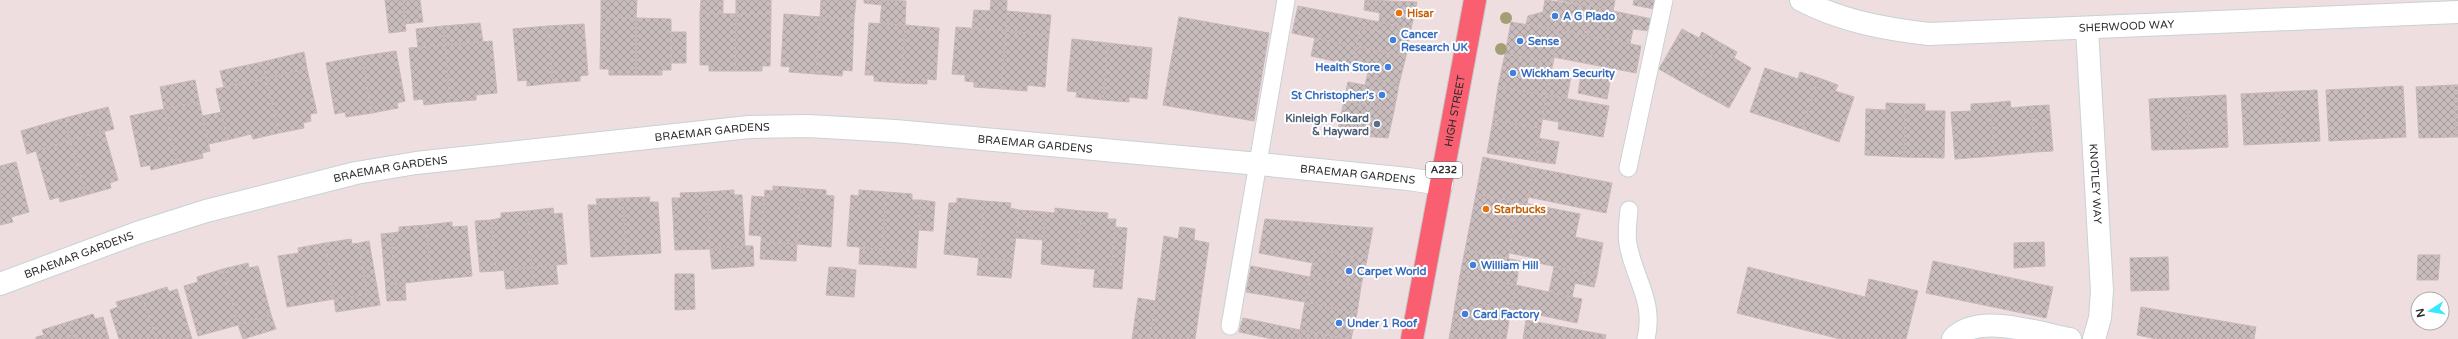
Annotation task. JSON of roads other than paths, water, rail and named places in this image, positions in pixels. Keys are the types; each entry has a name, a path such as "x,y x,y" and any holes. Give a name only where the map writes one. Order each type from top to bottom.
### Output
{"highway":[{"name":"HIGH STREET","path":"1412,339 1475,0"}],"street":[{"name":"SHERWOOD WAY","path":"1801,0 1839,16 1868,24 1929,34 2458,12"},
{"name":"KNOTLEY WAY","path":"2087,28 2102,291 2100,318 2094,339"},
{"name":"BRAEMAR GARDENS","path":"0,284 137,233 234,203 327,179 416,163 688,133 760,127 844,128 1259,164 1408,179 1442,184"},
{"path":"1953,339 1958,334 1972,327 1989,325 2070,339"}],"lane":[{"path":"1230,326 1286,0"},
{"path":"1628,168 1664,0"},
{"path":"1630,210 1628,244 1647,299 1649,314 1646,339"}],"place":[{"name":"Hisar","path":"1399,13"},
{"name":"A G Plado","path":"1555,16"},
{"name":"Cancer Research UK","path":"1393,40"},
{"name":"Sense","path":"1520,41"},
{"name":"Health Store","path":"1388,67"},
{"name":"Wickham Security","path":"1513,73"},
{"name":"St Christopher's","path":"1382,95"},
{"name":"Kinleigh Folkard & Hayward","path":"1377,124"},
{"name":"Starbucks","path":"1486,209"},
{"name":"William Hill","path":"1473,265"},
{"name":"Carpet World","path":"1349,271"},
{"name":"Card Factory","path":"1465,314"},
{"name":"Under 1 Roof","path":"1339,323"}]}
